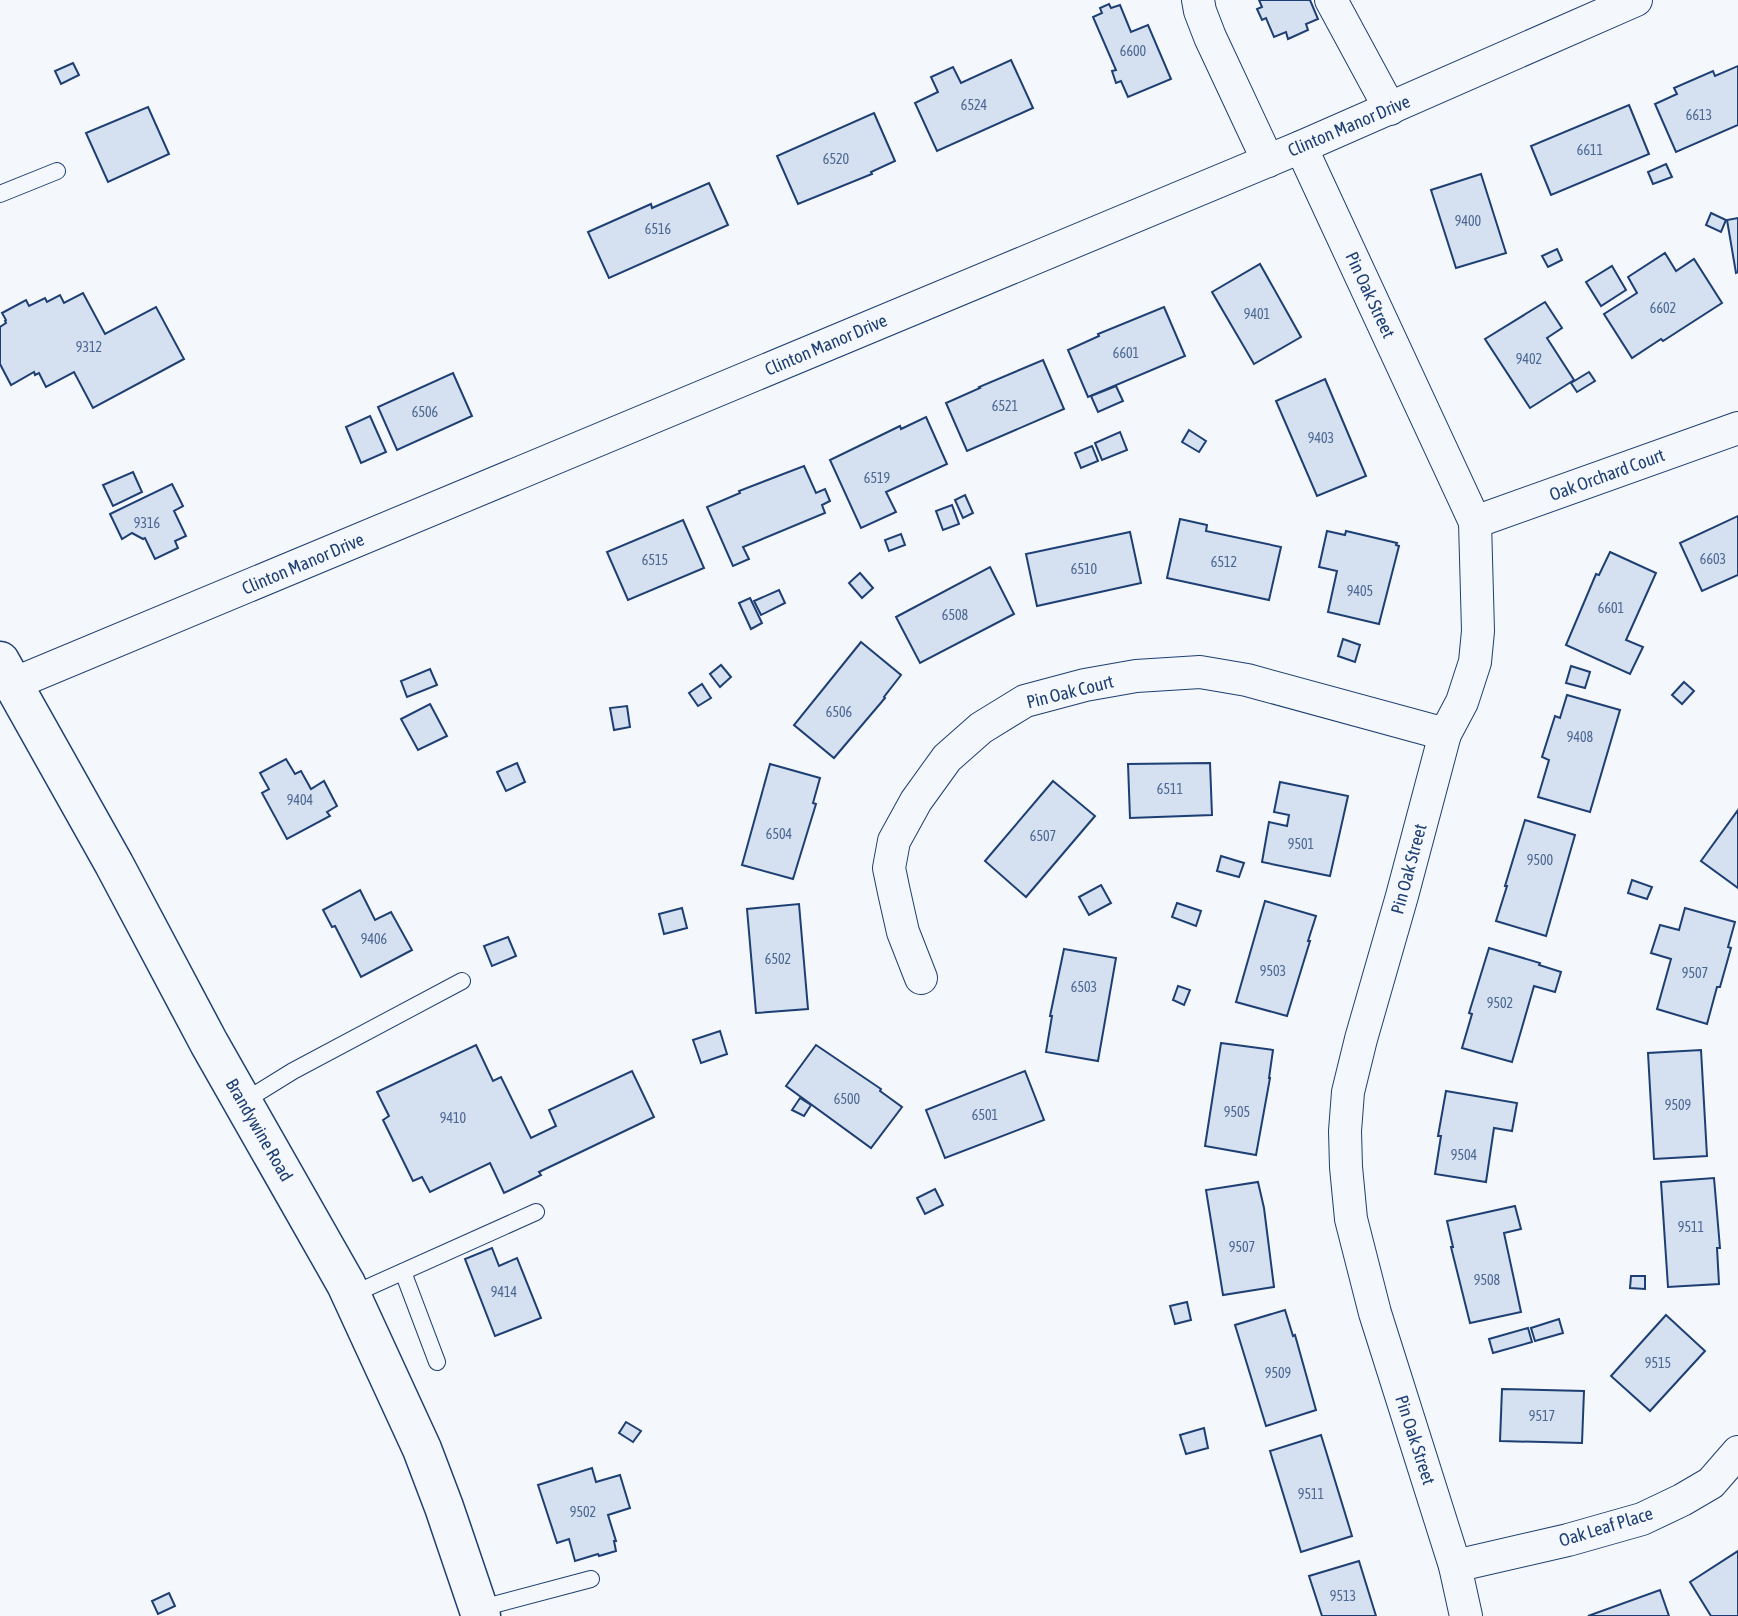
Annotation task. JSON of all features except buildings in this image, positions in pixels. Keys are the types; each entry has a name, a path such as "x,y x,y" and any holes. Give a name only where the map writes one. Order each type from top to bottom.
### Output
{"main road":[{"name":"Brandywine Road","path":"7,673 109,855 209,1043 351,1295 422,1449 480,1612"}],"street":[{"path":"1198,0 1210,37 1268,161"},
{"path":"1331,0 1390,108"},
{"name":"Clinton Manor Drive","path":"7,673 1268,161 1636,0"},
{"name":"Pin Oak Street","path":"1301,147 1475,522 1478,631 1475,662 1462,702 1444,734 1402,896 1360,1039 1348,1092 1346,1155 1351,1219 1375,1313 1455,1566 1466,1616"},
{"name":"Oak Orchard Court","path":"1475,522 1738,428"},
{"name":"Pin Oak Court","path":"921,978 903,932 894,891 890,868 894,841 916,802 947,758 981,727 1025,701 1085,685 1136,676 1200,673 1247,680 1444,734"},
{"name":"Oak Leaf Place","path":"1455,1566 1568,1540 1642,1519 1711,1483 1738,1452"}],"lane":[{"path":"0,194 57,171"},
{"path":"243,1102 462,981"},
{"path":"351,1295 536,1212"},
{"path":"402,1272 437,1362"},
{"path":"480,1612 591,1579"}]}
